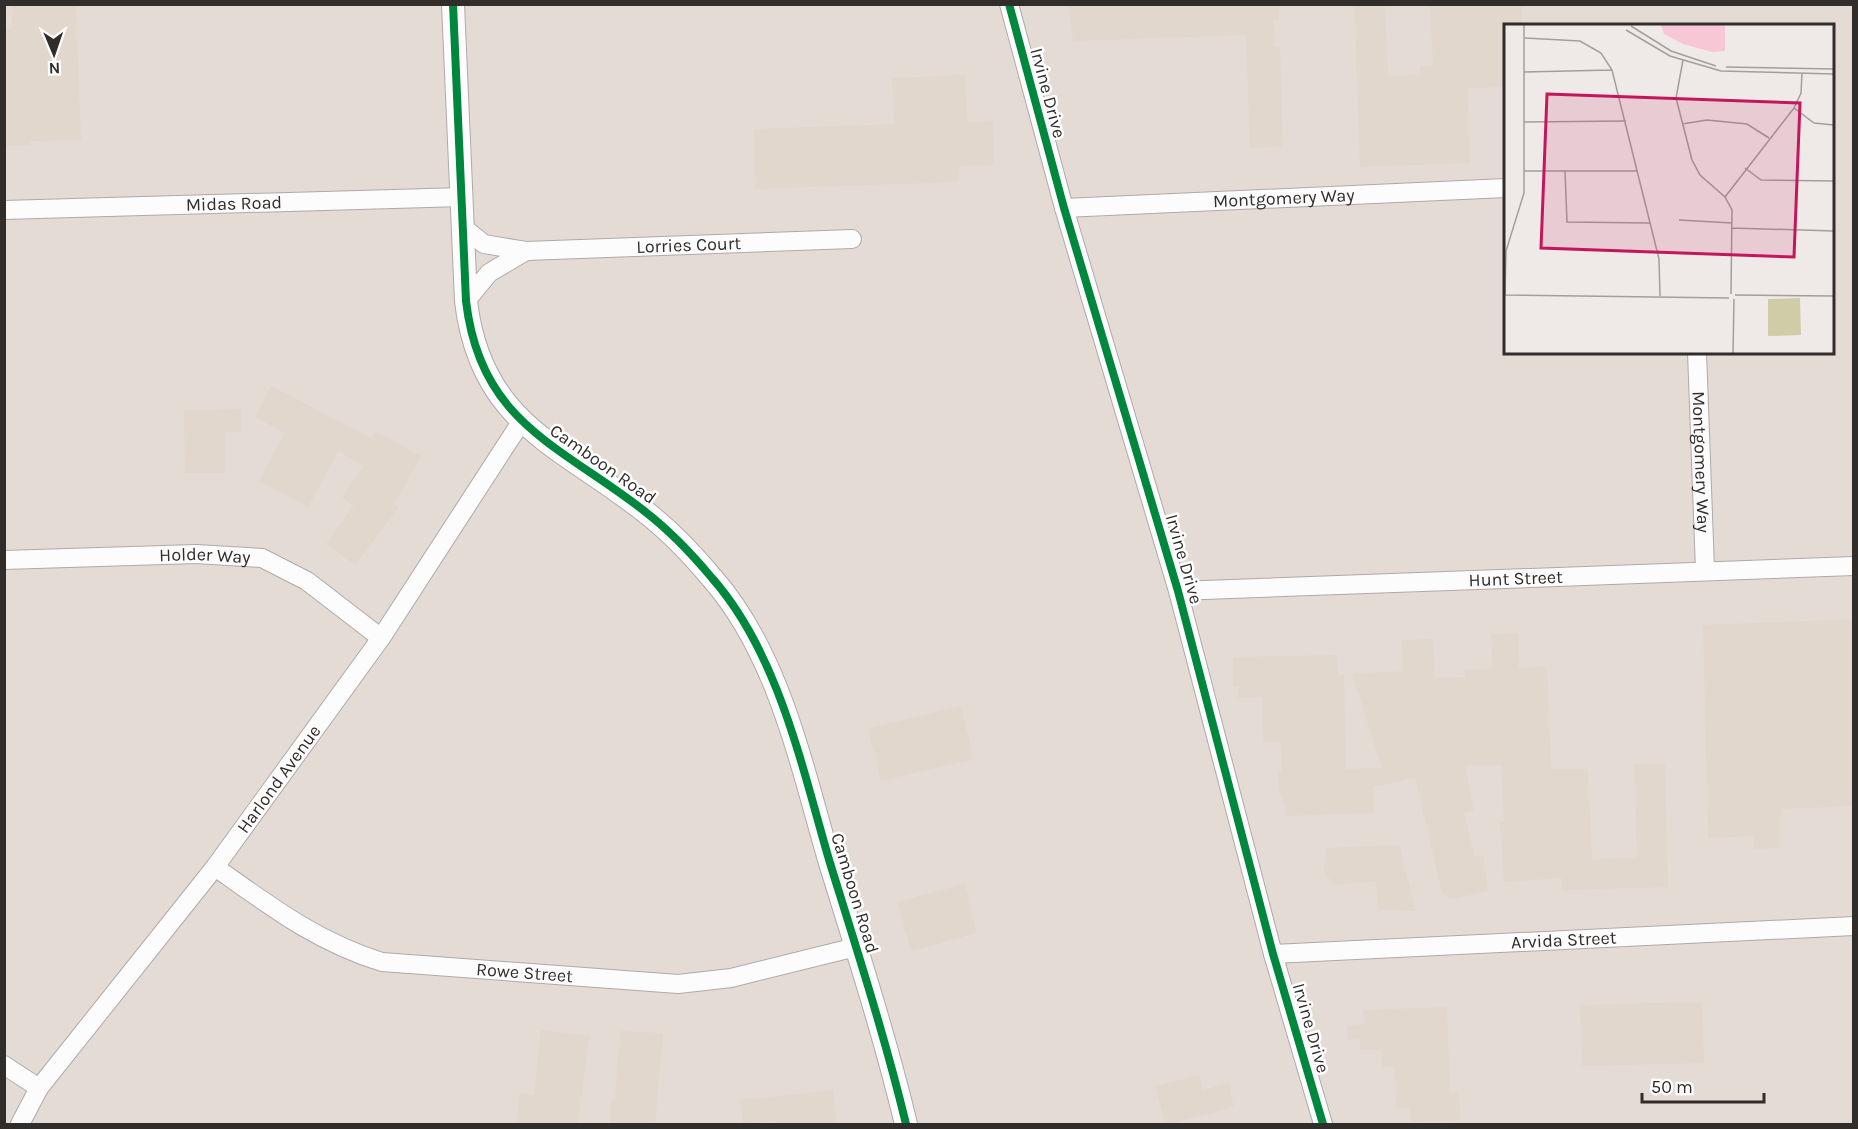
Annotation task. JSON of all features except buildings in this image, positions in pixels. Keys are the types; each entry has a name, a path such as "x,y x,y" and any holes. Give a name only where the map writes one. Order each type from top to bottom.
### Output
{"street":[{"name":"Camboon Road","path":"453,4 466,301 469,330 479,360 495,391 521,422 538,437 645,511 712,578 737,610 760,649 775,686 856,947 906,1125"},
{"name":"Irvine Drive","path":"1009,4 1064,208 1178,591 1273,954 1323,1125"},
{"name":"Montgomery Way","path":"1064,208 1504,188"},
{"name":"Midas Road","path":"4,210 463,197"},
{"name":"Lorries Court","path":"464,228 484,243 526,251 852,239"},
{"name":"Lorries Court","path":"466,301 489,273 526,251"},
{"name":"Montgomery Way","path":"1697,354 1705,570"},
{"name":"Harlond Avenue","path":"20,1125 39,1088 215,867 381,638 521,422"},
{"name":"Holder Way","path":"4,560 196,554 262,558 307,581 381,638"},
{"name":"Hunt Street","path":"1178,591 1854,566"},
{"name":"Rowe Street","path":"215,867 307,931 348,951 382,962 678,984 731,978 856,947"},
{"name":"Arvida Street","path":"1273,954 1854,926"},
{"path":"4,1065 39,1088"}],"shaded area":[{"path":"5,5 1853,5 1853,1124 5,1124"}],"cycle path":[{"path":"453,4 466,301 474,342 488,375 506,403 553,447 612,487 662,525 712,578 735,608 755,641 786,713 798,751 880,1026 906,1124"},
{"path":"1009,4 1064,208 1178,591 1273,954 1323,1124"}]}
